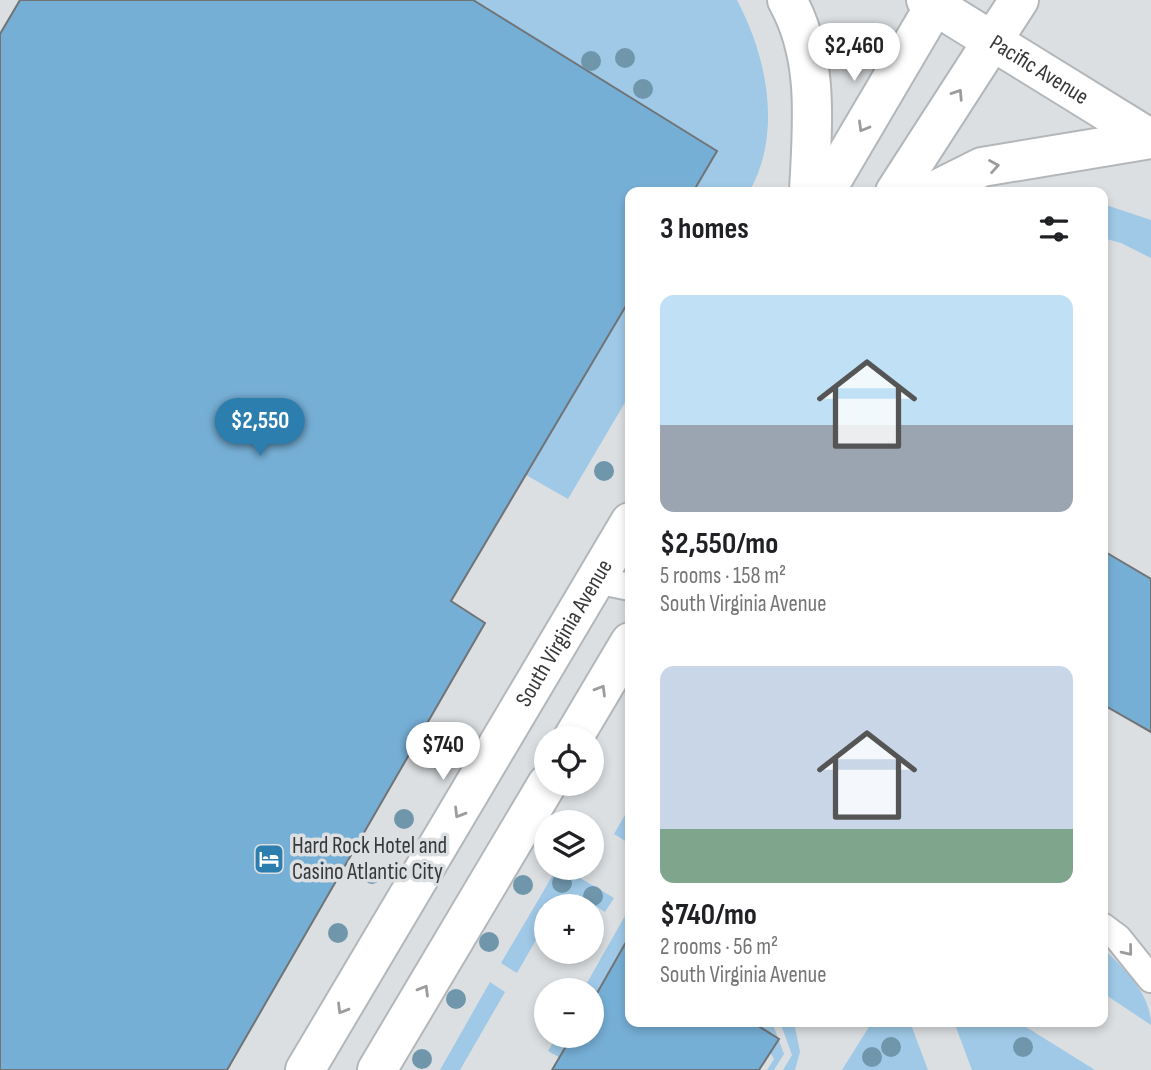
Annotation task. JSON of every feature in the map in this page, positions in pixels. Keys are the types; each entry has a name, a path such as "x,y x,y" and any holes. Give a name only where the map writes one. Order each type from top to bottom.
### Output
{"street":[{"path":"787,0 807,54 813,93 809,187"},
{"path":"898,187 1019,0"},
{"path":"828,187 933,2"},
{"name":"Pacific Avenue","path":"933,2 1151,139"},
{"path":"942,187 982,167 1151,139"},
{"name":"South Virginia Avenue","path":"305,1070 613,584 625,540"},
{"path":"580,726 625,650"},
{"path":"377,1070 540,796"}],"lane":[{"path":"1108,930 1118,938 1151,979"}],"shaded area":[{"path":"473,0 737,0 756,46 767,95 766,145 751,187 696,187 717,151"},
{"path":"1108,206 1151,220 1151,258 1108,239"},
{"path":"625,307 625,402 568,499 526,475"},
{"path":"625,815 625,841 614,834"},
{"path":"550,880 583,880 614,898 605,912 604,894 542,894"},
{"path":"534,907 534,943 517,973 501,963"},
{"path":"625,916 625,952 617,958 604,981 604,978 590,978 598,964 604,964 604,953"},
{"path":"1108,953 1141,992 1150,1013 1151,1025 1108,996"},
{"path":"490,982 505,992 460,1070 440,1070"},
{"path":"755,1027 774,1027 784,1054 774,1070 767,1070 774,1059"},
{"path":"782,1027 795,1027 800,1052 795,1070 783,1070 792,1055"},
{"path":"869,1027 912,1027 928,1070 842,1070"},
{"path":"956,1027 1026,1027 1095,1070 972,1070"},
{"path":"550,1048 568,1048 564,1060 548,1051"}],"building":[{"path":"20,0 473,0 717,151 696,187 625,187 625,307 451,601 485,623 227,1070 0,1070 0,34"},
{"path":"1108,554 1151,579 1151,732 1108,707"},
{"path":"625,944 625,1027 760,1027 779,1039 759,1070 552,1070 565,1048 604,1048 604,981"}],"place":[{"name":"Hard Rock Hotel and Casino Atlantic City","path":"269,859"}]}
